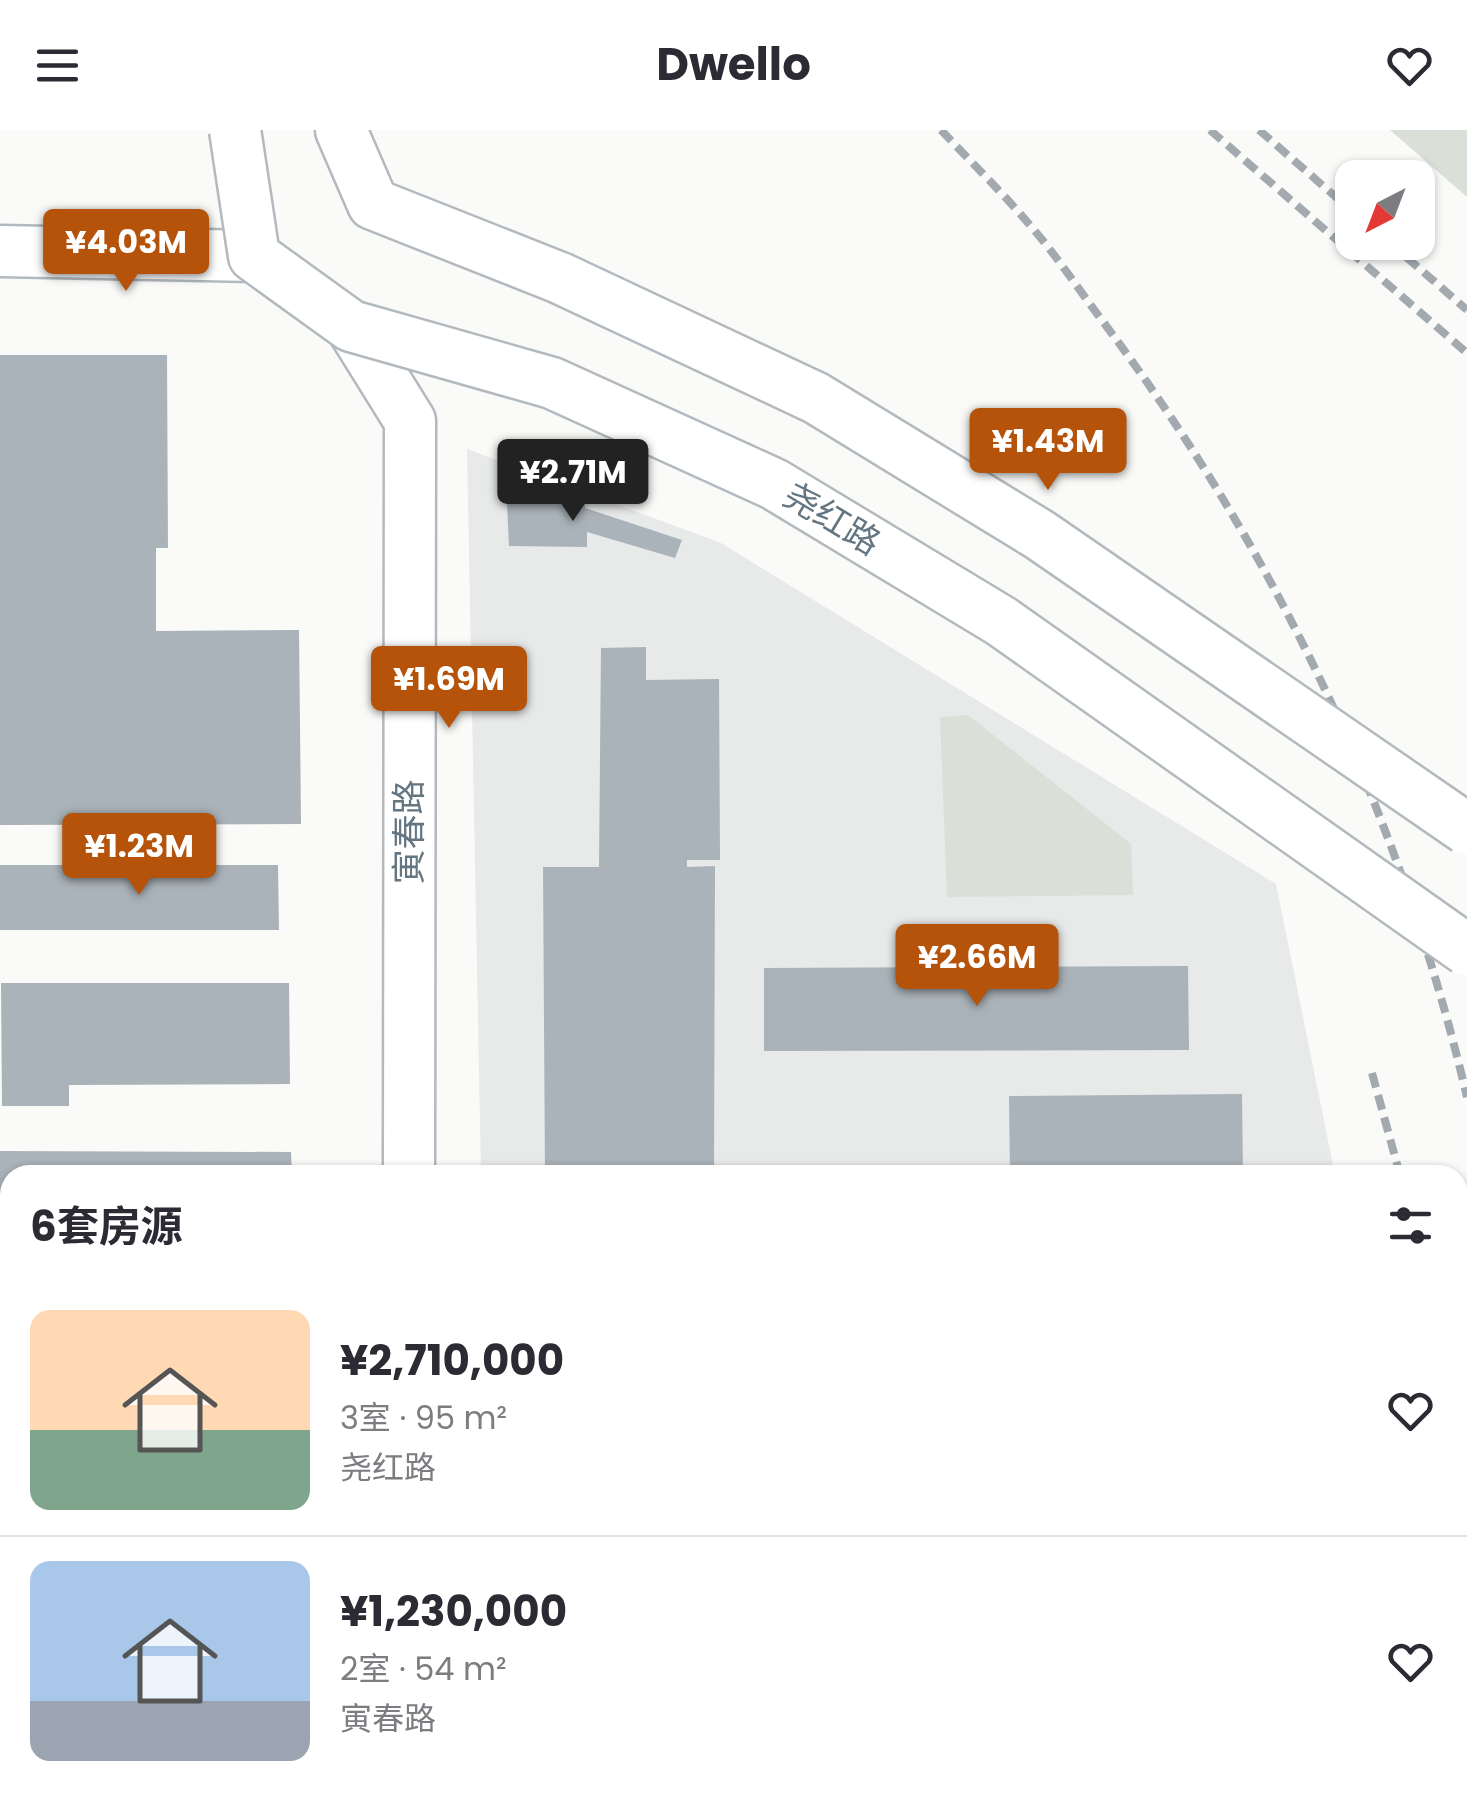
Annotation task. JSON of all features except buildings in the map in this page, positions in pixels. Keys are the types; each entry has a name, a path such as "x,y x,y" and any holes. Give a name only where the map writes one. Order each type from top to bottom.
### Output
{"main road":[{"path":"0,251 254,256 234,130"},
{"path":"341,130 372,204 560,278 816,398 1040,535 1467,829"},
{"name":"尧红路","path":"254,256 351,326 552,383 774,484 1001,620 1467,950"},
{"name":"寅春路","path":"351,326 410,421 409,1165"}],"shaded area":[{"path":"1390,130 1467,130 1467,197 1435,169 1435,160 1424,160"},
{"path":"467,449 721,543 1276,884 1333,1165 481,1165"},
{"path":"968,715 1131,844 1133,895 947,897 940,717"}],"railway":[{"path":"941,130 1039,236 1107,327 1227,505 1279,598 1327,693 1407,891 1440,993 1467,1097"},
{"path":"1210,130 1467,353"},
{"path":"1259,130 1335,196"},
{"path":"1410,260 1467,310"},
{"path":"1372,1073 1397,1165"}]}
